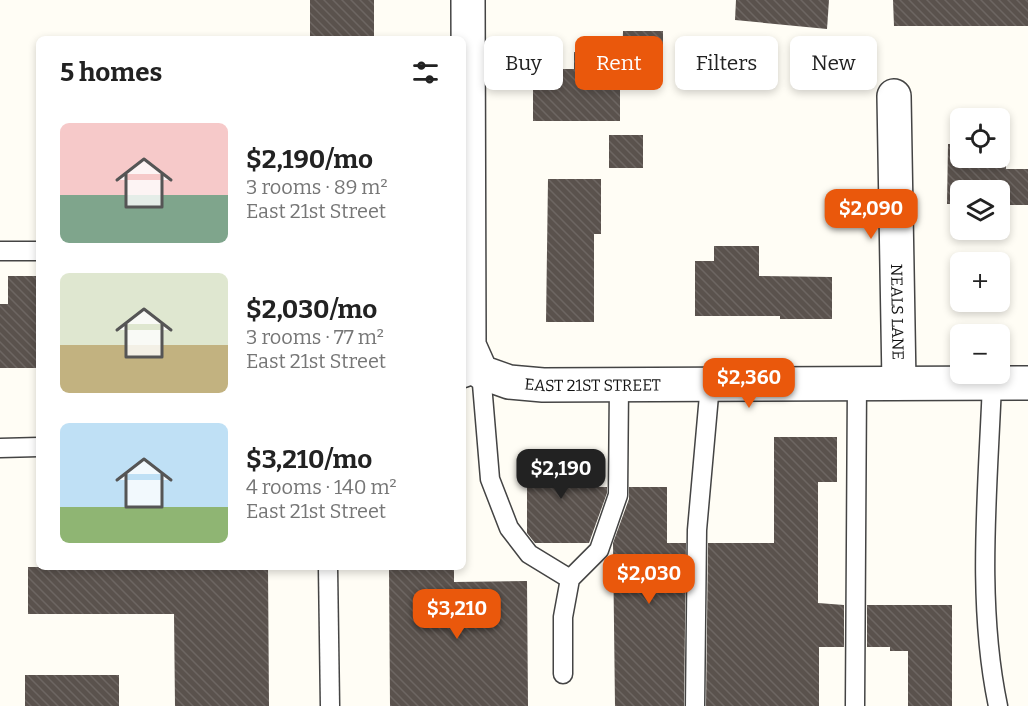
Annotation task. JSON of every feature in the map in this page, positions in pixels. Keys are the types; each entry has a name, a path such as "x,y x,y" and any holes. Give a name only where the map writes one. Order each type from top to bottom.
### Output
{"street":[{"path":"468,0 469,345 472,375"},
{"name":"NEALS LANE","path":"894,96 899,383"},
{"name":"EAST 21ST STREET","path":"472,375 543,385 950,383"},
{"name":"EAST 21ST STREET","path":"1010,383 1028,383"}],"lane":[{"path":"0,251 36,251"},
{"path":"472,375 490,479 509,528 529,554 570,579"},
{"path":"855,706 857,383"},
{"path":"695,706 697,530 710,384"},
{"path":"992,384 986,566 988,643 998,706"},
{"path":"563,674 563,617 570,579 599,550 618,495 619,385"},
{"path":"0,448 36,447"},
{"path":"328,570 330,706"}],"building":[{"path":"310,0 374,0 374,36 310,36"},
{"path":"736,0 829,0 827,29 735,20"},
{"path":"893,0 1028,0 1028,26 894,26"},
{"path":"623,31 663,31 663,36 623,36"},
{"path":"575,52 575,90 620,90 620,121 533,121 533,90 563,90 563,69 574,69"},
{"path":"609,135 643,135 643,168 609,168"},
{"path":"948,144 950,144 950,168 1028,169 1028,205 1010,205 1010,180 950,180 950,204 947,204"},
{"path":"548,179 601,179 601,234 594,234 594,322 546,322"},
{"path":"714,246 759,246 759,276 832,277 832,319 780,319 780,316 695,316 695,261 714,261"},
{"path":"8,276 36,276 36,368 0,368 0,304 8,304"},
{"path":"774,437 837,437 837,482 818,482 818,603 844,605 844,647 819,647 819,706 706,706 708,543 774,543"},
{"path":"527,456 587,456 587,487 607,487 607,493 589,543 535,543 527,533"},
{"path":"629,487 667,487 667,543 686,543 684,706 615,706 613,543 629,499"},
{"path":"28,567 36,567 36,570 268,570 269,706 175,706 174,614 28,614"},
{"path":"389,570 454,570 454,582 527,581 528,706 390,706"},
{"path":"867,605 952,605 952,706 908,706 908,651 890,651 890,647 867,647"},
{"path":"25,675 119,675 119,706 25,706"}]}
